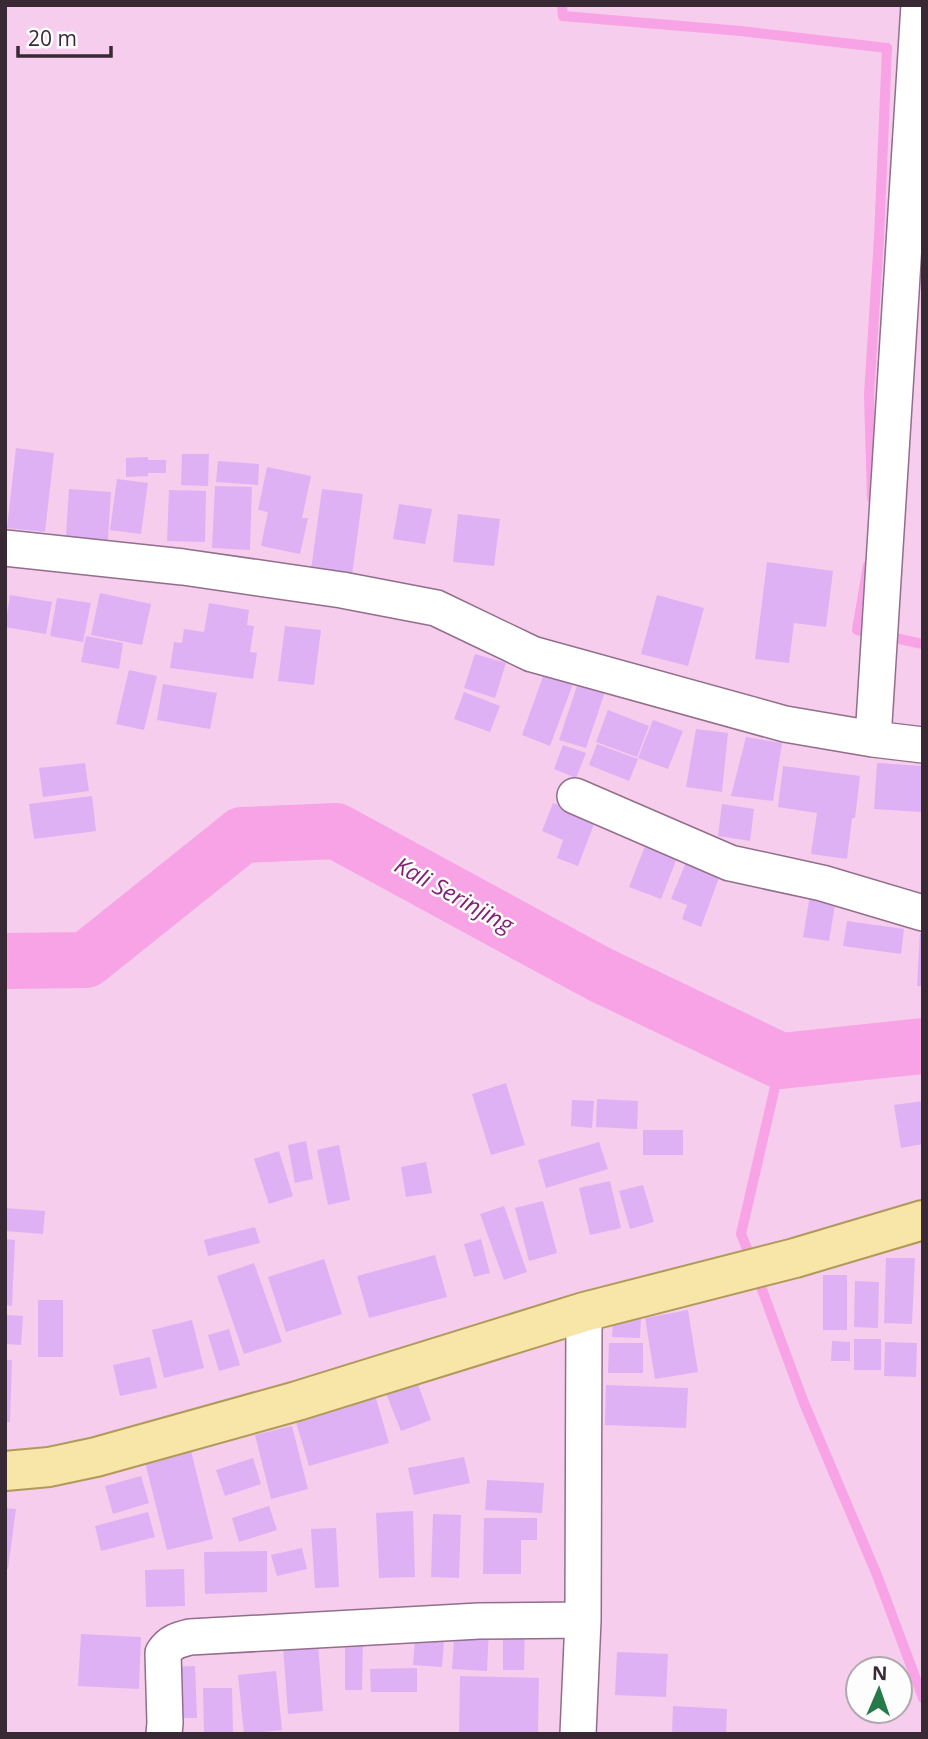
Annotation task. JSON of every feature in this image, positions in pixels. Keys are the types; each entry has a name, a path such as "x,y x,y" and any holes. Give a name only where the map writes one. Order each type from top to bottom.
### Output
{"main road":[{"path":"5,1471 49,1467 96,1457 296,1401 584,1312 795,1258 923,1220"}],"street":[{"path":"873,739 919,5"},
{"path":"5,548 197,569 342,590 436,608 532,654 785,724 923,745"},
{"path":"575,796 730,863 822,883 923,913"},
{"path":"578,1734 583,1620 584,1312"},
{"path":"164,1734 163,1653 177,1640 190,1637 453,1622 583,1620"}],"building":[{"path":"16,448 54,453 45,532 7,528"},
{"path":"182,454 209,454 208,486 181,485"},
{"path":"148,457 148,460 166,460 166,473 126,477 126,458"},
{"path":"218,461 259,464 258,485 216,482"},
{"path":"267,467 311,476 302,518 308,518 300,554 261,546 268,512 258,510"},
{"path":"117,479 148,483 141,534 110,530"},
{"path":"215,486 252,487 250,550 212,548"},
{"path":"69,489 111,492 107,553 65,551"},
{"path":"322,489 363,494 352,575 311,570"},
{"path":"169,490 206,491 205,542 167,541"},
{"path":"399,504 432,509 425,544 393,539"},
{"path":"458,514 500,519 494,566 453,562"},
{"path":"767,562 833,571 826,627 794,623 789,663 755,659"},
{"path":"100,593 151,604 142,645 91,635"},
{"path":"10,595 52,602 46,634 5,627"},
{"path":"657,595 704,608 688,666 641,654"},
{"path":"57,598 91,603 83,642 50,636"},
{"path":"209,603 249,610 247,625 254,626 250,652 257,653 253,679 170,668 174,642 182,643 184,629 204,632"},
{"path":"285,626 321,630 314,685 278,681"},
{"path":"86,636 123,643 119,669 81,662"},
{"path":"475,654 506,663 495,698 464,688"},
{"path":"129,670 157,676 144,730 116,724"},
{"path":"545,671 574,681 550,746 522,735"},
{"path":"579,680 606,689 586,748 559,740"},
{"path":"163,684 217,693 210,729 157,720"},
{"path":"464,692 500,706 490,732 454,719"},
{"path":"608,710 649,726 637,757 596,742"},
{"path":"653,720 683,731 668,769 638,758"},
{"path":"696,729 728,733 722,792 686,787"},
{"path":"746,737 782,743 773,801 731,796"},
{"path":"597,744 638,759 629,781 589,765"},
{"path":"563,745 586,753 576,778 554,769"},
{"path":"85,763 89,791 43,797 39,768"},
{"path":"877,763 923,766 922,812 874,809"},
{"path":"783,766 860,776 847,859 811,854 817,813 778,807"},
{"path":"92,796 96,831 34,839 29,804"},
{"path":"553,803 596,819 578,866 557,858 563,840 542,831"},
{"path":"722,804 754,809 750,841 718,836"},
{"path":"647,841 679,853 661,899 629,887"},
{"path":"686,862 720,875 701,927 682,919 687,905 671,899"},
{"path":"811,889 837,893 829,941 803,937"},
{"path":"847,921 904,929 901,954 843,946"},
{"path":"920,933 923,933 923,986 917,986"},
{"path":"506,1083 525,1145 491,1155 472,1094"},
{"path":"597,1099 638,1101 637,1129 596,1127"},
{"path":"572,1100 594,1101 592,1128 571,1126"},
{"path":"923,1101 923,1144 901,1148 894,1105"},
{"path":"643,1130 683,1130 683,1155 643,1155"},
{"path":"306,1141 313,1179 295,1183 288,1145"},
{"path":"599,1142 608,1169 546,1188 538,1160"},
{"path":"339,1145 350,1200 328,1205 317,1150"},
{"path":"279,1151 293,1196 269,1204 254,1159"},
{"path":"426,1162 432,1193 406,1197 401,1167"},
{"path":"610,1181 621,1228 590,1235 579,1188"},
{"path":"643,1185 654,1222 630,1229 619,1191"},
{"path":"543,1201 557,1253 529,1261 515,1208"},
{"path":"504,1206 527,1272 504,1280 480,1214"},
{"path":"5,1208 45,1211 43,1234 5,1231"},
{"path":"255,1227 260,1243 208,1256 204,1240"},
{"path":"5,1239 15,1240 12,1306 5,1305"},
{"path":"481,1239 490,1273 474,1277 464,1244"},
{"path":"435,1255 447,1297 369,1318 357,1276"},
{"path":"886,1258 915,1258 912,1324 884,1323"},
{"path":"324,1259 342,1314 286,1332 268,1277"},
{"path":"254,1263 282,1342 244,1354 217,1276"},
{"path":"823,1275 847,1275 847,1330 823,1330"},
{"path":"855,1281 879,1282 878,1328 854,1327"},
{"path":"38,1300 63,1300 63,1357 38,1357"},
{"path":"688,1310 698,1372 655,1379 645,1318"},
{"path":"5,1315 23,1316 21,1345 5,1344"},
{"path":"613,1318 641,1318 640,1338 612,1337"},
{"path":"192,1320 204,1368 164,1378 152,1330"},
{"path":"229,1329 240,1365 219,1371 208,1335"},
{"path":"854,1339 881,1339 881,1370 854,1370"},
{"path":"832,1341 850,1342 850,1361 831,1361"},
{"path":"885,1342 917,1343 916,1377 884,1376"},
{"path":"609,1343 643,1343 643,1373 608,1373"},
{"path":"150,1357 157,1388 120,1396 113,1365"},
{"path":"5,1360 12,1360 10,1422 5,1422"},
{"path":"413,1371 431,1420 401,1431 382,1383"},
{"path":"606,1385 688,1388 686,1428 605,1425"},
{"path":"376,1398 389,1443 309,1466 296,1422"},
{"path":"292,1426 308,1489 271,1499 255,1435"},
{"path":"191,1451 213,1539 167,1550 145,1462"},
{"path":"464,1457 470,1483 414,1495 408,1468"},
{"path":"253,1458 261,1484 225,1496 216,1470"},
{"path":"141,1476 149,1503 113,1514 105,1486"},
{"path":"487,1480 544,1483 542,1513 485,1510"},
{"path":"269,1506 277,1530 239,1542 232,1518"},
{"path":"5,1508 16,1509 8,1569 5,1569"},
{"path":"413,1511 415,1577 379,1578 376,1513"},
{"path":"148,1512 155,1537 101,1551 95,1526"},
{"path":"433,1514 461,1515 459,1578 431,1577"},
{"path":"484,1518 537,1518 537,1540 521,1540 521,1574 483,1574"},
{"path":"336,1528 339,1587 315,1588 311,1529"},
{"path":"302,1548 307,1569 277,1576 271,1555"},
{"path":"267,1551 267,1592 205,1594 204,1552"},
{"path":"184,1569 185,1606 146,1607 145,1570"},
{"path":"503,1624 525,1624 524,1670 503,1670"},
{"path":"416,1626 445,1628 442,1667 413,1665"},
{"path":"455,1627 489,1628 487,1671 452,1669"},
{"path":"81,1634 141,1637 139,1689 78,1686"},
{"path":"345,1638 363,1638 362,1690 345,1690"},
{"path":"318,1643 323,1711 288,1714 283,1646"},
{"path":"617,1652 668,1654 666,1697 615,1695"},
{"path":"195,1666 197,1718 172,1718 170,1667"},
{"path":"417,1668 417,1692 371,1692 370,1669"},
{"path":"276,1671 282,1730 244,1734 238,1675"},
{"path":"460,1676 539,1678 538,1734 459,1734"},
{"path":"203,1688 232,1688 233,1734 204,1734"},
{"path":"673,1706 727,1709 726,1734 672,1734"}],"waterway":[{"path":"562,5 563,16 741,31 887,48 869,395 872,498"},
{"path":"868,565 857,630 923,644"},
{"name":"Kali Serinjing","path":"5,961 86,960 242,835 336,831 599,974 781,1061 923,1046"},
{"path":"752,1261 741,1234 781,1061"},
{"path":"757,1276 804,1403 877,1575 923,1698"}]}
